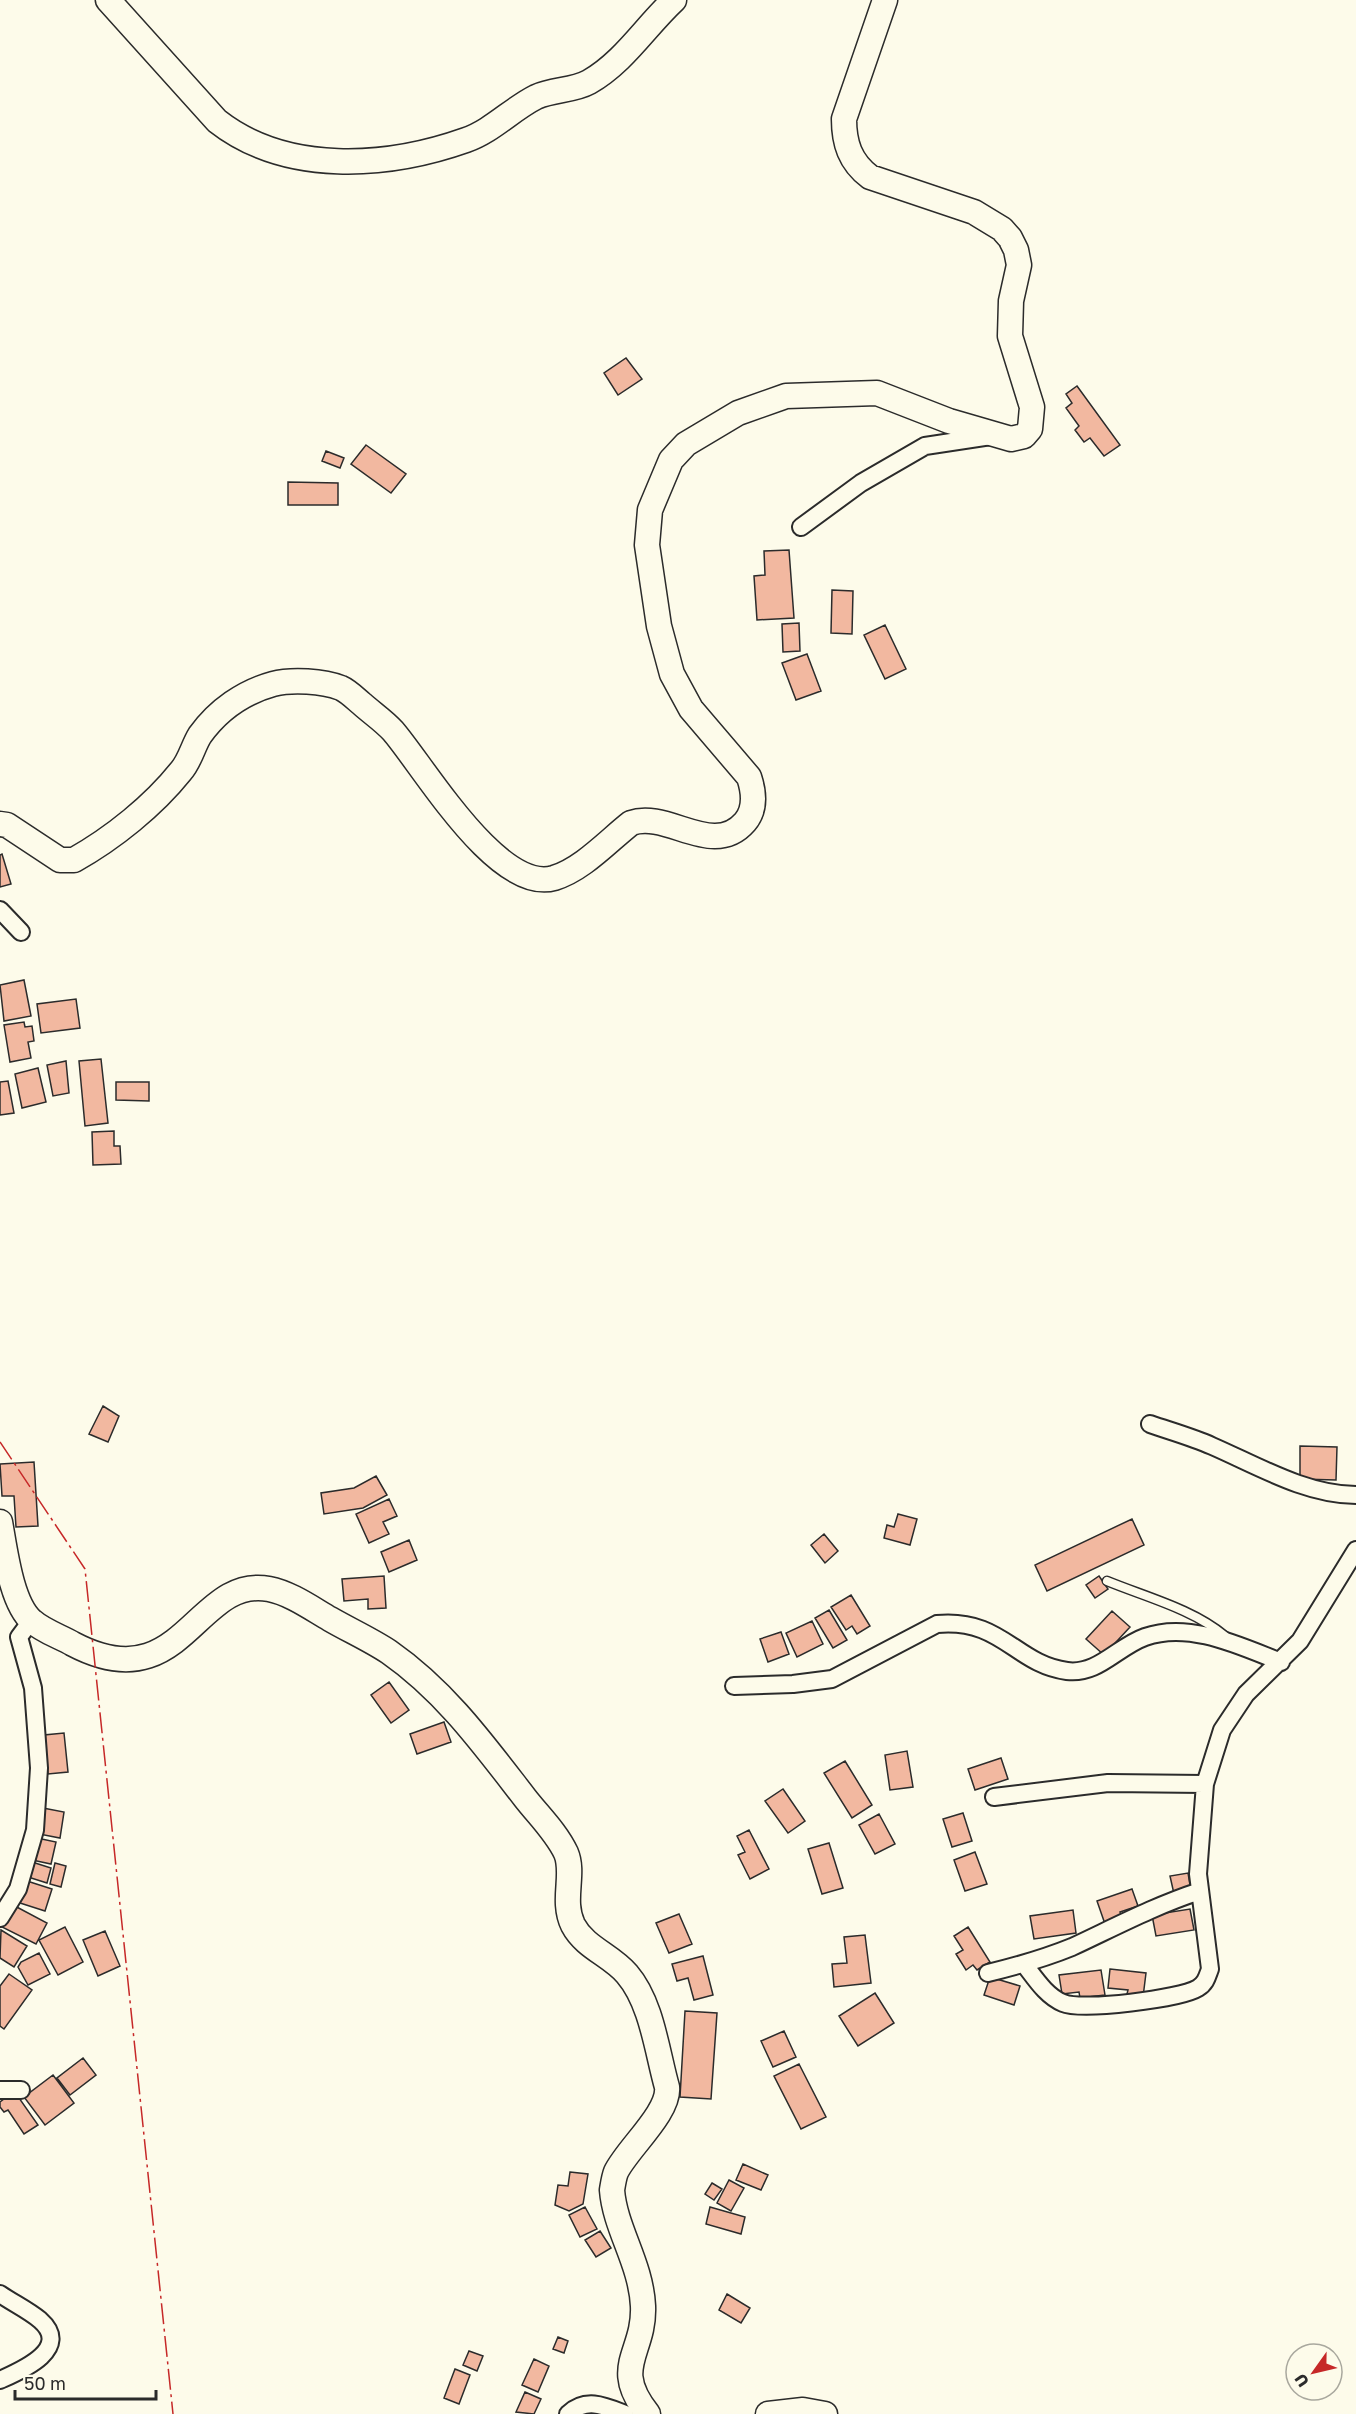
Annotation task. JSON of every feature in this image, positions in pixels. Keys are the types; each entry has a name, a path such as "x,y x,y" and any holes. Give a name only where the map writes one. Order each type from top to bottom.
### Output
{"street":[{"path":"108,0 217,121 235,135 256,146 304,157 348,162 374,162 466,140 536,97 590,82 631,49 674,0"},
{"path":"0,824 7,825 60,860 74,860 146,809 183,770 200,736 218,714 238,699 274,684 296,682 343,688 392,729 486,849 517,871 536,879 553,878 579,866 631,823 640,820 648,819 695,834 731,833 747,820 752,810 753,790 749,777 691,709 672,674 659,626 647,545 650,510 671,460 686,444 738,413 786,396 877,393 949,421 1011,439 1024,436 1030,429 1032,407 1010,336 1011,301 1019,265 1016,250 1010,238 1002,229 974,212 870,177 857,167 844,137 844,119 885,0"},
{"path":"801,527 861,483 925,446 998,435"},
{"path":"0,910 21,932"},
{"path":"1150,1424 1209,1445 1275,1476 1344,1495 1356,1495"},
{"path":"0,1522 19,1602 31,1621 102,1656 129,1660 149,1655 170,1645 195,1626 222,1598 247,1588 270,1589 301,1602 389,1652 446,1699 491,1751 554,1833 566,1853 569,1867 567,1905 572,1920 592,1948 626,1972 632,1981 645,2008 667,2087 667,2097 654,2120 615,2174 612,2190 642,2289 641,2328 628,2374 631,2386 648,2414"},
{"path":"1024,1964 1050,1995 1073,2006 1172,1997 1191,1991 1207,1979 1209,1969 1198,1874 1205,1784 1222,1731 1246,1694 1300,1641 1356,1550"},
{"path":"0,1918 18,1889 35,1830 39,1768 33,1688 19,1638 31,1621"},
{"path":"735,1686 793,1684 832,1679 937,1624 956,1622 991,1631 1033,1658 1053,1668 1070,1671 1088,1670 1124,1647 1145,1637 1168,1632 1195,1634 1232,1643 1281,1662"},
{"path":"994,1797 1108,1783 1205,1784"},
{"path":"988,1973 1024,1964 1071,1947 1156,1906 1200,1892"},
{"path":"0,2090 21,2090"},
{"path":"0,2294 40,2320 48,2332 49,2341 40,2359 0,2380"},
{"path":"568,2414 575,2408 601,2404 625,2414"},
{"path":"768,2414 803,2410 825,2414"}],"lane":[{"path":"1107,1581 1209,1625 1232,1643"}],"building":[{"path":"626,358 642,379 618,395 604,373"},
{"path":"1077,386 1120,445 1104,456 1090,438 1084,442 1075,430 1079,426 1066,408 1072,403 1066,394"},
{"path":"366,445 406,474 391,493 351,464"},
{"path":"326,451 344,458 340,468 322,461"},
{"path":"288,482 338,483 338,505 288,505"},
{"path":"789,550 794,618 757,620 754,576 765,575 764,551"},
{"path":"832,590 853,591 852,634 831,633"},
{"path":"799,623 800,651 783,652 782,624"},
{"path":"885,625 906,669 885,679 864,635"},
{"path":"807,654 821,691 796,700 782,663"},
{"path":"2,854 11,884 0,887 0,855"},
{"path":"24,980 31,1016 4,1021 0,985"},
{"path":"76,999 80,1028 41,1033 37,1004"},
{"path":"24,1022 25,1027 32,1026 34,1041 28,1042 31,1058 10,1062 4,1025"},
{"path":"101,1059 108,1123 85,1126 79,1061"},
{"path":"66,1061 69,1093 53,1096 47,1065"},
{"path":"38,1068 46,1102 22,1108 15,1074"},
{"path":"8,1081 14,1113 0,1115 0,1082"},
{"path":"116,1082 149,1082 149,1101 116,1100"},
{"path":"114,1131 114,1146 120,1146 121,1164 93,1165 92,1132"},
{"path":"103,1406 119,1416 108,1442 89,1434"},
{"path":"1300,1446 1337,1447 1336,1480 1300,1479"},
{"path":"34,1462 38,1526 16,1527 14,1496 2,1496 0,1464"},
{"path":"376,1476 387,1495 363,1508 324,1514 321,1493 354,1488"},
{"path":"389,1499 397,1516 383,1522 389,1534 369,1543 356,1514"},
{"path":"898,1514 917,1519 910,1545 884,1538 887,1525 894,1527"},
{"path":"1132,1519 1144,1545 1047,1591 1035,1565"},
{"path":"824,1534 838,1551 825,1563 811,1545"},
{"path":"409,1540 417,1560 389,1572 381,1552"},
{"path":"384,1576 386,1608 368,1609 368,1599 344,1601 342,1579"},
{"path":"1099,1576 1108,1589 1095,1598 1086,1585"},
{"path":"851,1595 870,1626 857,1634 852,1626 846,1630 831,1607"},
{"path":"829,1610 847,1640 833,1648 815,1618"},
{"path":"1112,1611 1130,1627 1104,1655 1086,1639"},
{"path":"812,1621 823,1644 797,1657 786,1633"},
{"path":"781,1632 789,1654 768,1662 760,1639"},
{"path":"389,1682 409,1710 391,1723 371,1695"},
{"path":"444,1722 451,1742 417,1754 410,1734"},
{"path":"64,1733 68,1772 48,1774 44,1735"},
{"path":"907,1751 913,1787 890,1790 885,1755"},
{"path":"1001,1758 1008,1779 975,1790 968,1769"},
{"path":"845,1761 872,1805 852,1818 824,1773"},
{"path":"783,1789 805,1821 788,1833 765,1801"},
{"path":"43,1808 64,1812 60,1838 39,1834"},
{"path":"963,1813 972,1841 952,1847 943,1819"},
{"path":"879,1814 895,1844 875,1854 859,1825"},
{"path":"749,1830 769,1869 750,1879 738,1855 745,1852 737,1836"},
{"path":"37,1838 56,1842 51,1864 32,1860"},
{"path":"829,1843 843,1888 822,1894 808,1849"},
{"path":"975,1852 987,1884 965,1891 954,1860"},
{"path":"32,1862 51,1868 47,1883 28,1877"},
{"path":"55,1863 66,1866 61,1887 50,1884"},
{"path":"1188,1873 1191,1891 1174,1894 1170,1876"},
{"path":"27,1881 52,1889 45,1911 20,1903"},
{"path":"1132,1889 1138,1906 1120,1912 1122,1918 1105,1924 1097,1901"},
{"path":"13,1905 47,1923 36,1944 2,1927"},
{"path":"1190,1909 1194,1930 1156,1936 1152,1915"},
{"path":"1073,1910 1076,1933 1034,1939 1030,1916"},
{"path":"679,1914 692,1944 669,1953 656,1923"},
{"path":"65,1927 83,1962 58,1975 39,1940"},
{"path":"968,1927 990,1962 977,1970 973,1965 966,1970 956,1954 963,1950 954,1936"},
{"path":"1,1930 27,1946 14,1967 0,1958"},
{"path":"105,1931 120,1966 98,1976 83,1940"},
{"path":"865,1935 871,1983 834,1987 832,1964 847,1963 844,1937"},
{"path":"39,1953 50,1974 28,1985 18,1967 21,1962"},
{"path":"703,1956 713,1995 694,2000 688,1978 677,1981 672,1964"},
{"path":"1110,1969 1146,1973 1143,1997 1127,1994 1128,1990 1108,1988"},
{"path":"1101,1970 1105,1995 1080,1998 1079,1992 1062,1994 1059,1975"},
{"path":"9,1974 32,1990 4,2029 0,2026 0,1986"},
{"path":"990,1977 1020,1986 1014,2005 984,1995"},
{"path":"875,1993 894,2023 858,2046 839,2016"},
{"path":"685,2011 717,2013 711,2099 680,2097"},
{"path":"784,2031 796,2057 773,2067 761,2041"},
{"path":"83,2058 96,2075 70,2095 57,2078"},
{"path":"799,2064 826,2117 801,2129 774,2076"},
{"path":"53,2075 74,2103 45,2125 24,2097"},
{"path":"12,2093 17,2095 38,2125 24,2134 8,2110 4,2112 0,2107 0,2102"},
{"path":"743,2164 768,2175 761,2190 736,2180"},
{"path":"570,2172 588,2174 583,2204 569,2211 555,2205 558,2185 568,2186"},
{"path":"729,2180 744,2188 731,2211 717,2203"},
{"path":"712,2183 722,2189 714,2200 705,2194"},
{"path":"585,2207 597,2229 580,2237 569,2215"},
{"path":"710,2207 745,2217 741,2234 706,2224"},
{"path":"600,2231 611,2248 596,2257 585,2240"},
{"path":"727,2294 750,2308 741,2323 719,2310"},
{"path":"558,2337 568,2341 564,2353 553,2349"},
{"path":"469,2351 483,2356 477,2371 463,2365"},
{"path":"534,2359 549,2366 538,2392 522,2385"},
{"path":"455,2369 470,2375 459,2404 444,2398"},
{"path":"525,2392 541,2399 534,2414 516,2412"}],"power":[{"path":"0,1442 85,1569 173,2414"}]}
